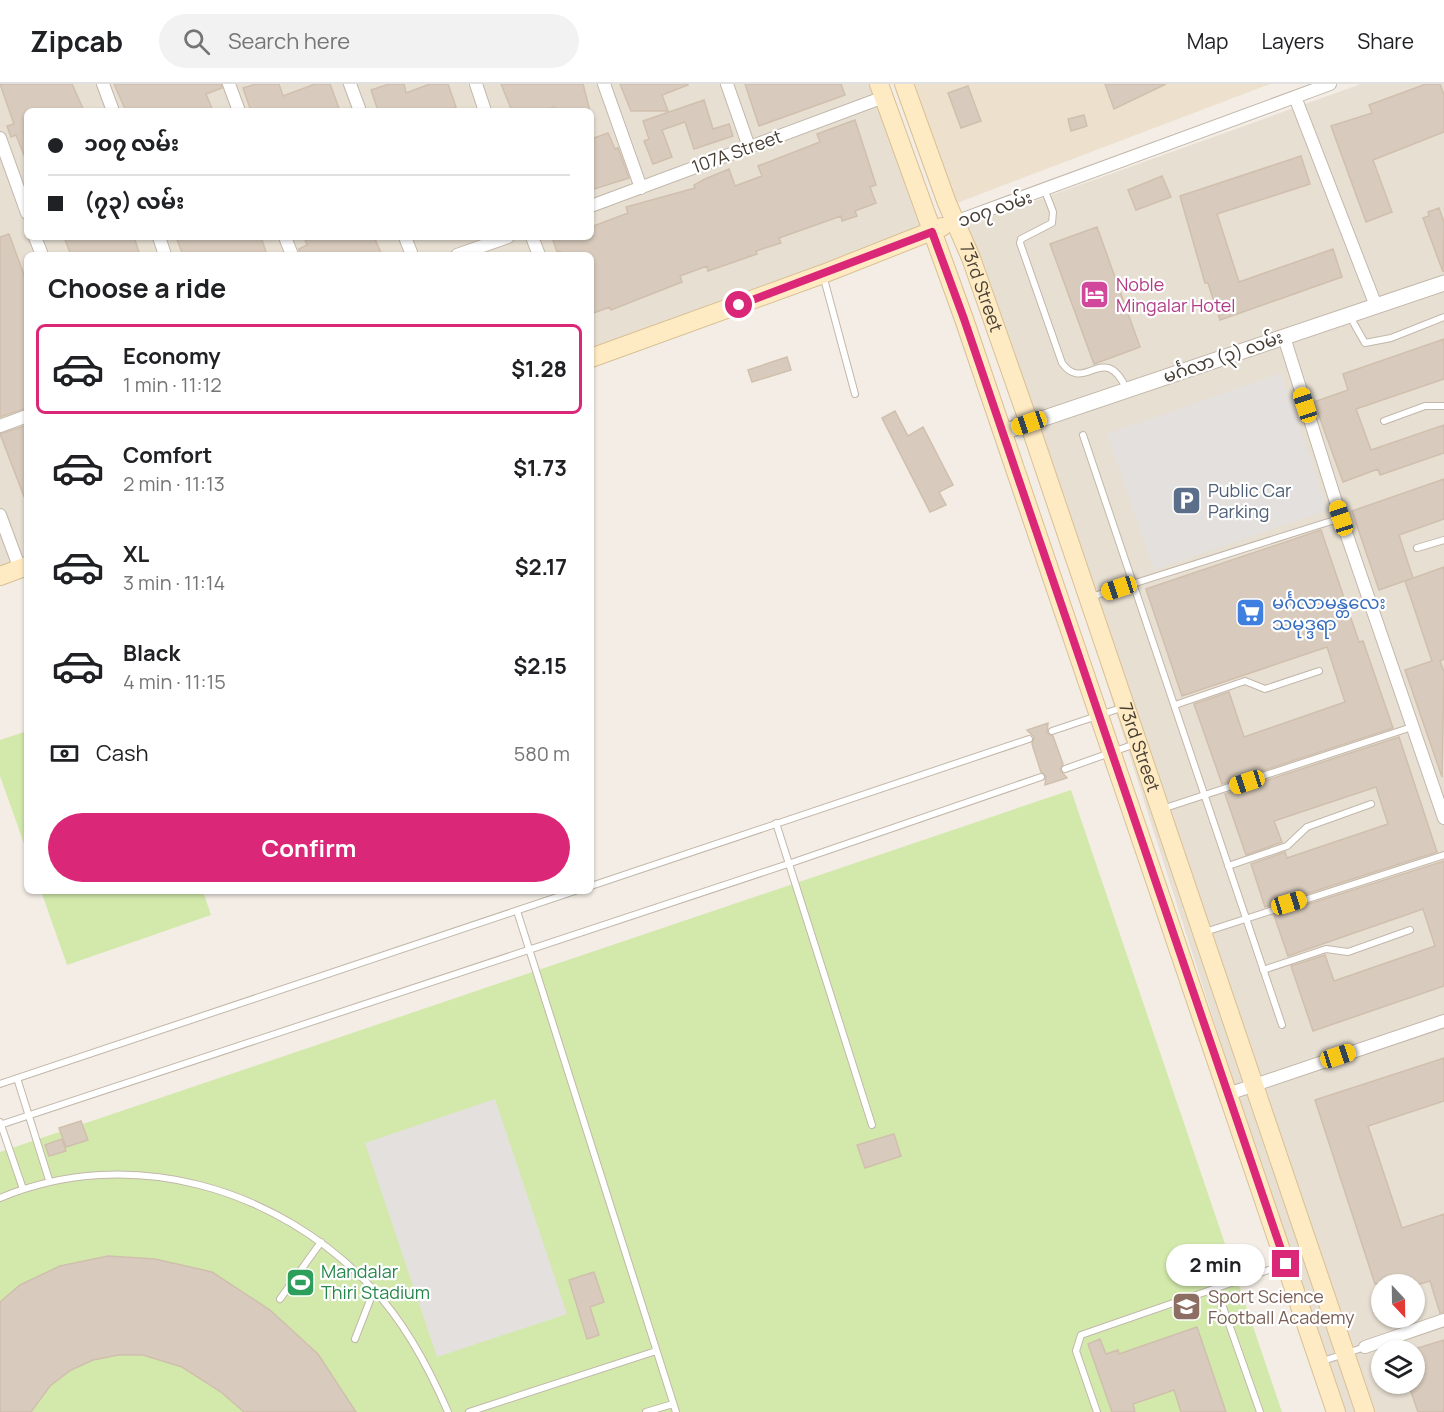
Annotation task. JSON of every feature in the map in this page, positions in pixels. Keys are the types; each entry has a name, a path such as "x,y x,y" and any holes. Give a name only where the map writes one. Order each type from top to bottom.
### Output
{"main road":[{"name":"73rd Street","path":"904,84 955,222 971,258 1029,423 1365,1412"},
{"path":"881,91 1003,432 1336,1412"},
{"name":"၁၀၇ လမ်း","path":"594,357 823,274 955,222"},
{"path":"0,576 24,568"}],"street":[{"path":"103,84 112,108"},
{"path":"229,84 238,108"},
{"path":"350,84 359,108"},
{"path":"476,84 484,108"},
{"path":"604,84 641,188"},
{"path":"727,84 749,147"},
{"name":"၁၀၇ လမ်း","path":"955,222 1045,191 1330,84"},
{"name":"107A Street","path":"594,205 749,147 881,91"},
{"path":"1295,97 1376,306"},
{"path":"0,138 24,205"},
{"path":"466,252 500,240"},
{"name":"မင်္ဂလာ (၃) လမ်း","path":"1003,432 1444,283"},
{"path":"1284,337 1341,518 1444,818"},
{"path":"0,426 24,417"},
{"path":"0,515 24,568"},
{"path":"1228,1094 1444,1021"},
{"path":"1365,1347 1444,1320"}],"lane":[{"path":"1045,191 1053,212 1052,223 1021,239 1020,243 1062,363 1067,371 1075,374 1110,367 1116,370 1127,390"},
{"path":"823,274 855,394"},
{"path":"1349,315 1365,343 1391,338 1444,317"},
{"path":"1384,421 1425,406 1444,406"},
{"path":"1083,435 1282,1025"},
{"path":"1088,598 1341,518"},
{"path":"1417,548 1444,540"},
{"path":"1175,705 1245,681 1264,689 1319,671"},
{"path":"1052,731 1124,706"},
{"path":"1159,809 1412,727"},
{"path":"594,885 1029,739"},
{"path":"1065,769 1137,743"},
{"path":"23,1189 0,1124 788,864 1041,777"},
{"path":"1228,866 1287,846 1307,827 1371,804"},
{"path":"776,823 872,1125"},
{"path":"1201,933 1444,855"},
{"path":"0,1084 566,894"},
{"path":"517,911 676,1412"},
{"path":"1263,970 1326,950 1348,952 1410,930"},
{"path":"17,1078 49,1180"},
{"path":"0,1198 49,1180 76,1175 139,1173 176,1179 224,1192 266,1211 321,1242 374,1290 417,1347 448,1412"},
{"path":"280,1299 321,1242"},
{"path":"1097,1412 1076,1351 1077,1341 1081,1335 1217,1290 1286,1264"},
{"path":"355,1339 374,1290"},
{"path":"1217,1290 1260,1412"},
{"path":"1320,1362 1365,1347"},
{"path":"469,1412 656,1351"},
{"path":"646,1412 673,1404"}],"shaded area":[{"path":"0,84 889,84 940,227 594,358 594,252 24,252 24,573 0,582"},
{"path":"899,84 1270,84 944,208"},
{"path":"1361,84 1444,84 1444,1412 1343,1412 1311,1327 962,227"},
{"path":"1281,373 1328,510 1154,570 1107,434"},
{"path":"495,1099 567,1314 437,1357 365,1143"}],"green space":[{"path":"24,732 24,844 0,776 0,740"},
{"path":"1071,790 1282,1412 0,1412 0,1152"},
{"path":"42,894 204,894 211,915 67,965"}],"building":[{"path":"0,84 72,84 83,108 24,108 24,155 16,135 11,137 7,126 14,124"},
{"path":"114,84 221,84 222,88 206,94 212,108 125,108"},
{"path":"256,84 279,84 283,96 315,84 330,84 339,108 250,108 243,88"},
{"path":"389,84 404,84 406,93 430,84 448,84 456,107 377,108 371,90"},
{"path":"501,84 583,84 589,108 554,107 511,108"},
{"path":"620,84 688,85 662,95 668,111 631,111"},
{"path":"745,84 841,84 845,95 759,126"},
{"path":"1105,84 1166,84 1114,109"},
{"path":"1426,84 1440,84 1444,95 1444,132 1373,160 1392,212 1366,222 1331,126 1372,113 1369,105"},
{"path":"968,86 981,121 961,128 948,93"},
{"path":"704,100 713,129 729,124 733,136 694,149 685,122 662,130 672,157 653,164 644,141 649,139 643,121"},
{"path":"1084,115 1087,126 1071,131 1068,119"},
{"path":"855,120 876,185 870,187 876,203 855,211 857,216 842,221 841,216 779,238 781,243 756,251 757,254 708,271 707,266 680,276 682,282 611,310 610,307 594,313 594,252 557,252 553,240 594,240 594,226 628,213 626,207 695,188 694,185 729,169 735,186 762,176 758,166 820,142 817,134"},
{"path":"608,133 615,149 618,148 629,178 594,189 594,138"},
{"path":"1301,156 1310,184 1217,214 1239,282 1333,249 1342,277 1220,320 1208,283 1205,283 1180,196"},
{"path":"1162,176 1171,197 1136,210 1128,190"},
{"path":"1439,208 1444,222 1443,272 1423,218 1429,216 1428,212"},
{"name":"Noble Mingalar Hotel","path":"1097,227 1140,347 1094,364 1050,244"},
{"path":"9,234 24,275 24,409 0,417 0,237"},
{"path":"65,240 135,240 139,252 70,252"},
{"path":"177,240 262,240 266,252 182,252"},
{"path":"305,240 375,240 381,252 300,252 299,249 307,245"},
{"path":"1444,339 1444,379 1356,409 1371,450 1444,425 1444,453 1380,475 1378,469 1343,482 1314,402 1348,390 1343,374"},
{"path":"787,357 791,370 752,382 748,370"},
{"path":"895,411 908,436 923,427 953,485 939,492 946,505 930,512 882,418"},
{"path":"24,426 24,496 0,434"},
{"path":"1444,479 1444,519 1399,535 1413,578 1379,590 1352,511"},
{"name":"မင်္ဂလာမန္တလေး သမုဒ္ဒရာ","path":"1321,530 1359,642 1363,641 1393,728 1222,784 1194,704 1229,692 1244,737 1345,702 1327,647 1182,696 1146,589"},
{"path":"1444,567 1444,659 1440,661 1444,672 1442,777 1405,670 1432,661 1405,581"},
{"path":"1048,723 1047,733 1053,736 1063,764 1060,770 1067,778 1045,785 1046,776 1041,772 1032,744 1034,737 1027,730"},
{"path":"1399,737 1437,852 1265,907 1251,864 1285,852 1287,858 1388,824 1376,787 1274,821 1282,842 1246,855 1225,794"},
{"path":"1444,861 1444,986 1313,1031 1291,966 1325,955 1334,981 1435,946 1423,909 1288,956 1274,915"},
{"path":"1444,1058 1444,1101 1368,1126 1402,1228 1444,1214 1444,1312 1440,1313 1430,1281 1425,1282 1425,1274 1372,1274 1315,1100"},
{"path":"81,1121 88,1140 66,1147 59,1128"},
{"path":"894,1134 901,1156 865,1168 857,1145"},
{"path":"62,1139 66,1151 49,1156 45,1145"},
{"path":"108,1256 155,1259 212,1272 270,1310 318,1354 356,1412 244,1412 221,1392 182,1367 143,1355 118,1355 93,1360 71,1370 50,1386 31,1412 0,1412 0,1302 20,1285 60,1266"},
{"path":"594,1272 604,1302 590,1307 599,1335 587,1339 569,1280"},
{"path":"1197,1327 1226,1412 1181,1412 1174,1390 1133,1404 1135,1412 1112,1412 1088,1344 1100,1339 1106,1354 1118,1350 1119,1354"},
{"path":"1444,1340 1444,1412 1418,1412 1412,1394 1425,1394 1425,1346"}],"place":[{"name":"Noble Mingalar Hotel","path":"1095,295"},
{"name":"Public Car Parking","path":"1187,501"},
{"name":"မင်္ဂလာမန္တလေး သမုဒ္ဒရာ","path":"1251,613"},
{"name":"Mandalar Thiri Stadium","path":"300,1282"},
{"name":"Sport Science Football Academy","path":"1187,1307"}],"route":[{"path":"739,305 932,232 964,319 1286,1264"}]}
